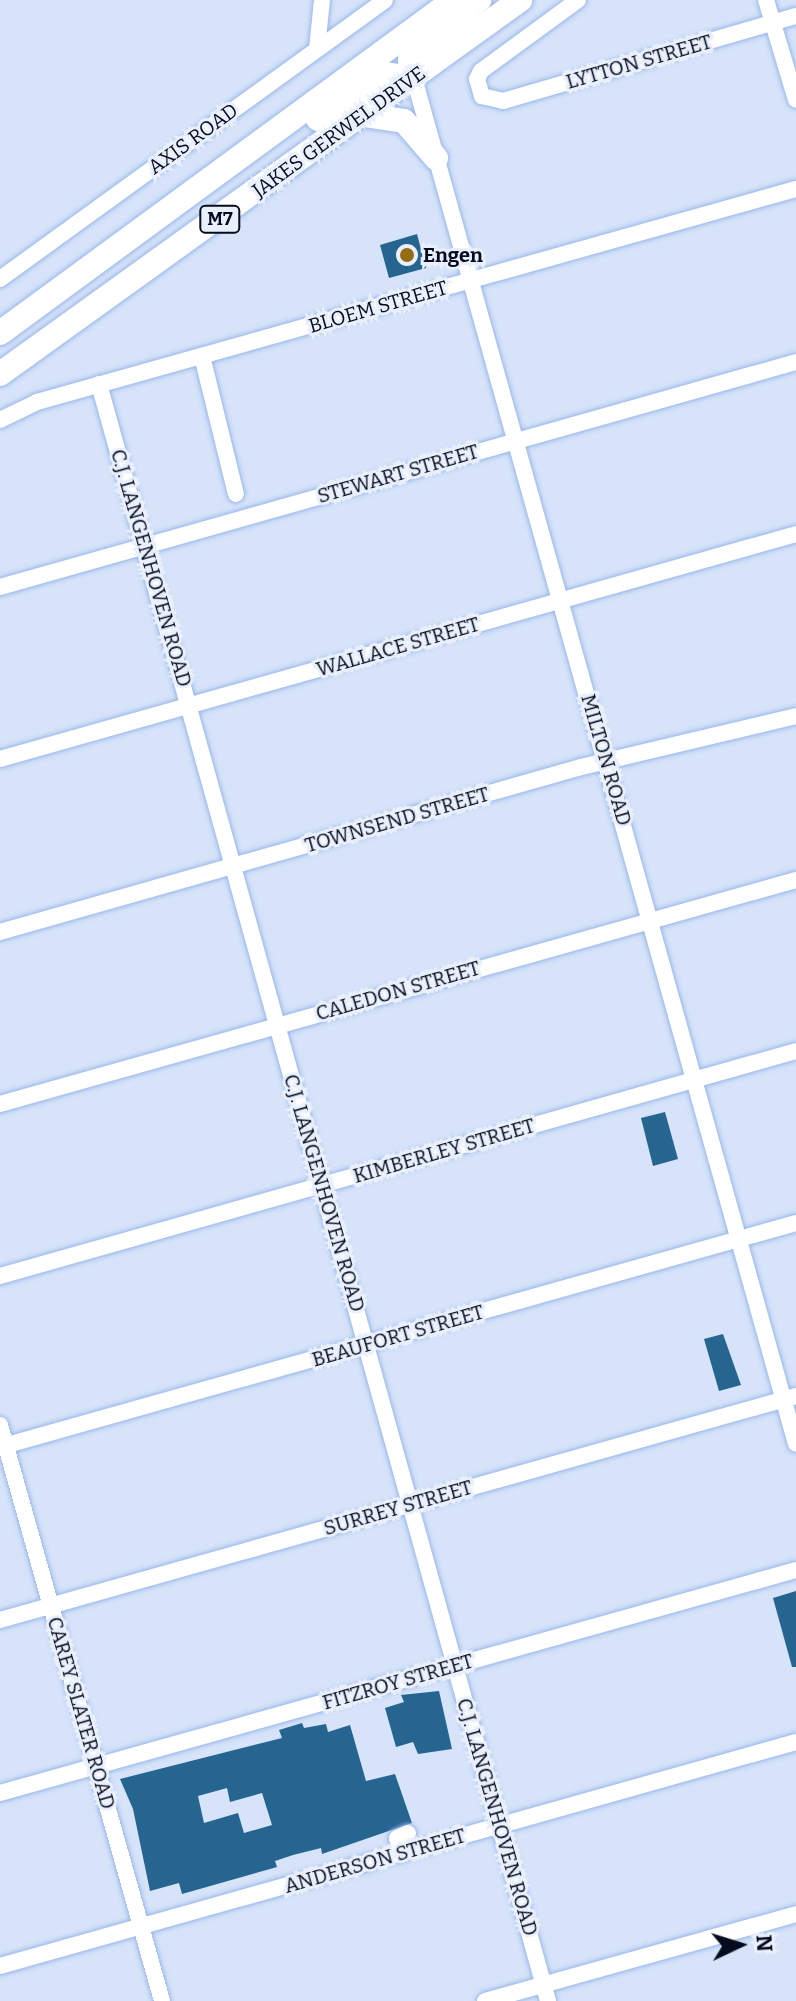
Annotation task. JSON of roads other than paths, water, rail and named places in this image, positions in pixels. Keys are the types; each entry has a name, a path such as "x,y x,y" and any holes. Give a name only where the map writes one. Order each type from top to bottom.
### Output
{"highway":[{"name":"JAKES GERWEL DRIVE","path":"0,333 454,0"},
{"path":"414,78 410,60 415,49 479,0"},
{"name":"JAKES GERWEL DRIVE","path":"0,374 520,0"},
{"path":"134,233 185,212 379,76 398,72 414,78"},
{"path":"364,115 404,121 436,158"}],"street":[{"path":"317,49 322,0"},
{"name":"AXIS ROAD","path":"0,279 385,0"},
{"name":"LYTTON STREET","path":"578,0 481,71 477,79 482,96 503,101 796,16"},
{"path":"766,0 796,100"},
{"name":"MILTON ROAD","path":"414,78 739,1239 790,1398 796,1444"},
{"name":"BLOEM STREET","path":"0,420 37,402 99,384 796,189"},
{"path":"202,356 236,494"},
{"name":"STEWART STREET","path":"0,587 796,362"},
{"name":"C.J. LANGENHOVEN ROAD","path":"99,384 368,1345 409,1505 502,1825 546,1993"},
{"name":"WALLACE STREET","path":"0,759 796,534"},
{"name":"TOWNSEND STREET","path":"0,932 606,763 796,716"},
{"name":"CALEDON STREET","path":"0,1104 796,880"},
{"name":"KIMBERLEY STREET","path":"0,1276 796,1051"},
{"name":"BEAUFORT STREET","path":"3,1446 796,1223"},
{"name":"SURREY STREET","path":"0,1620 790,1398"},
{"name":"CAREY SLATER ROAD","path":"0,1425 3,1446 162,2001"},
{"name":"FITZROY STREET","path":"0,1793 796,1570"},
{"name":"ANDERSON STREET","path":"0,1966 796,1742"},
{"path":"401,1854 397,1838 408,1833"},
{"path":"485,2001 546,1993 796,1914"}],"place":[{"name":"Engen","path":"407,255"}]}
